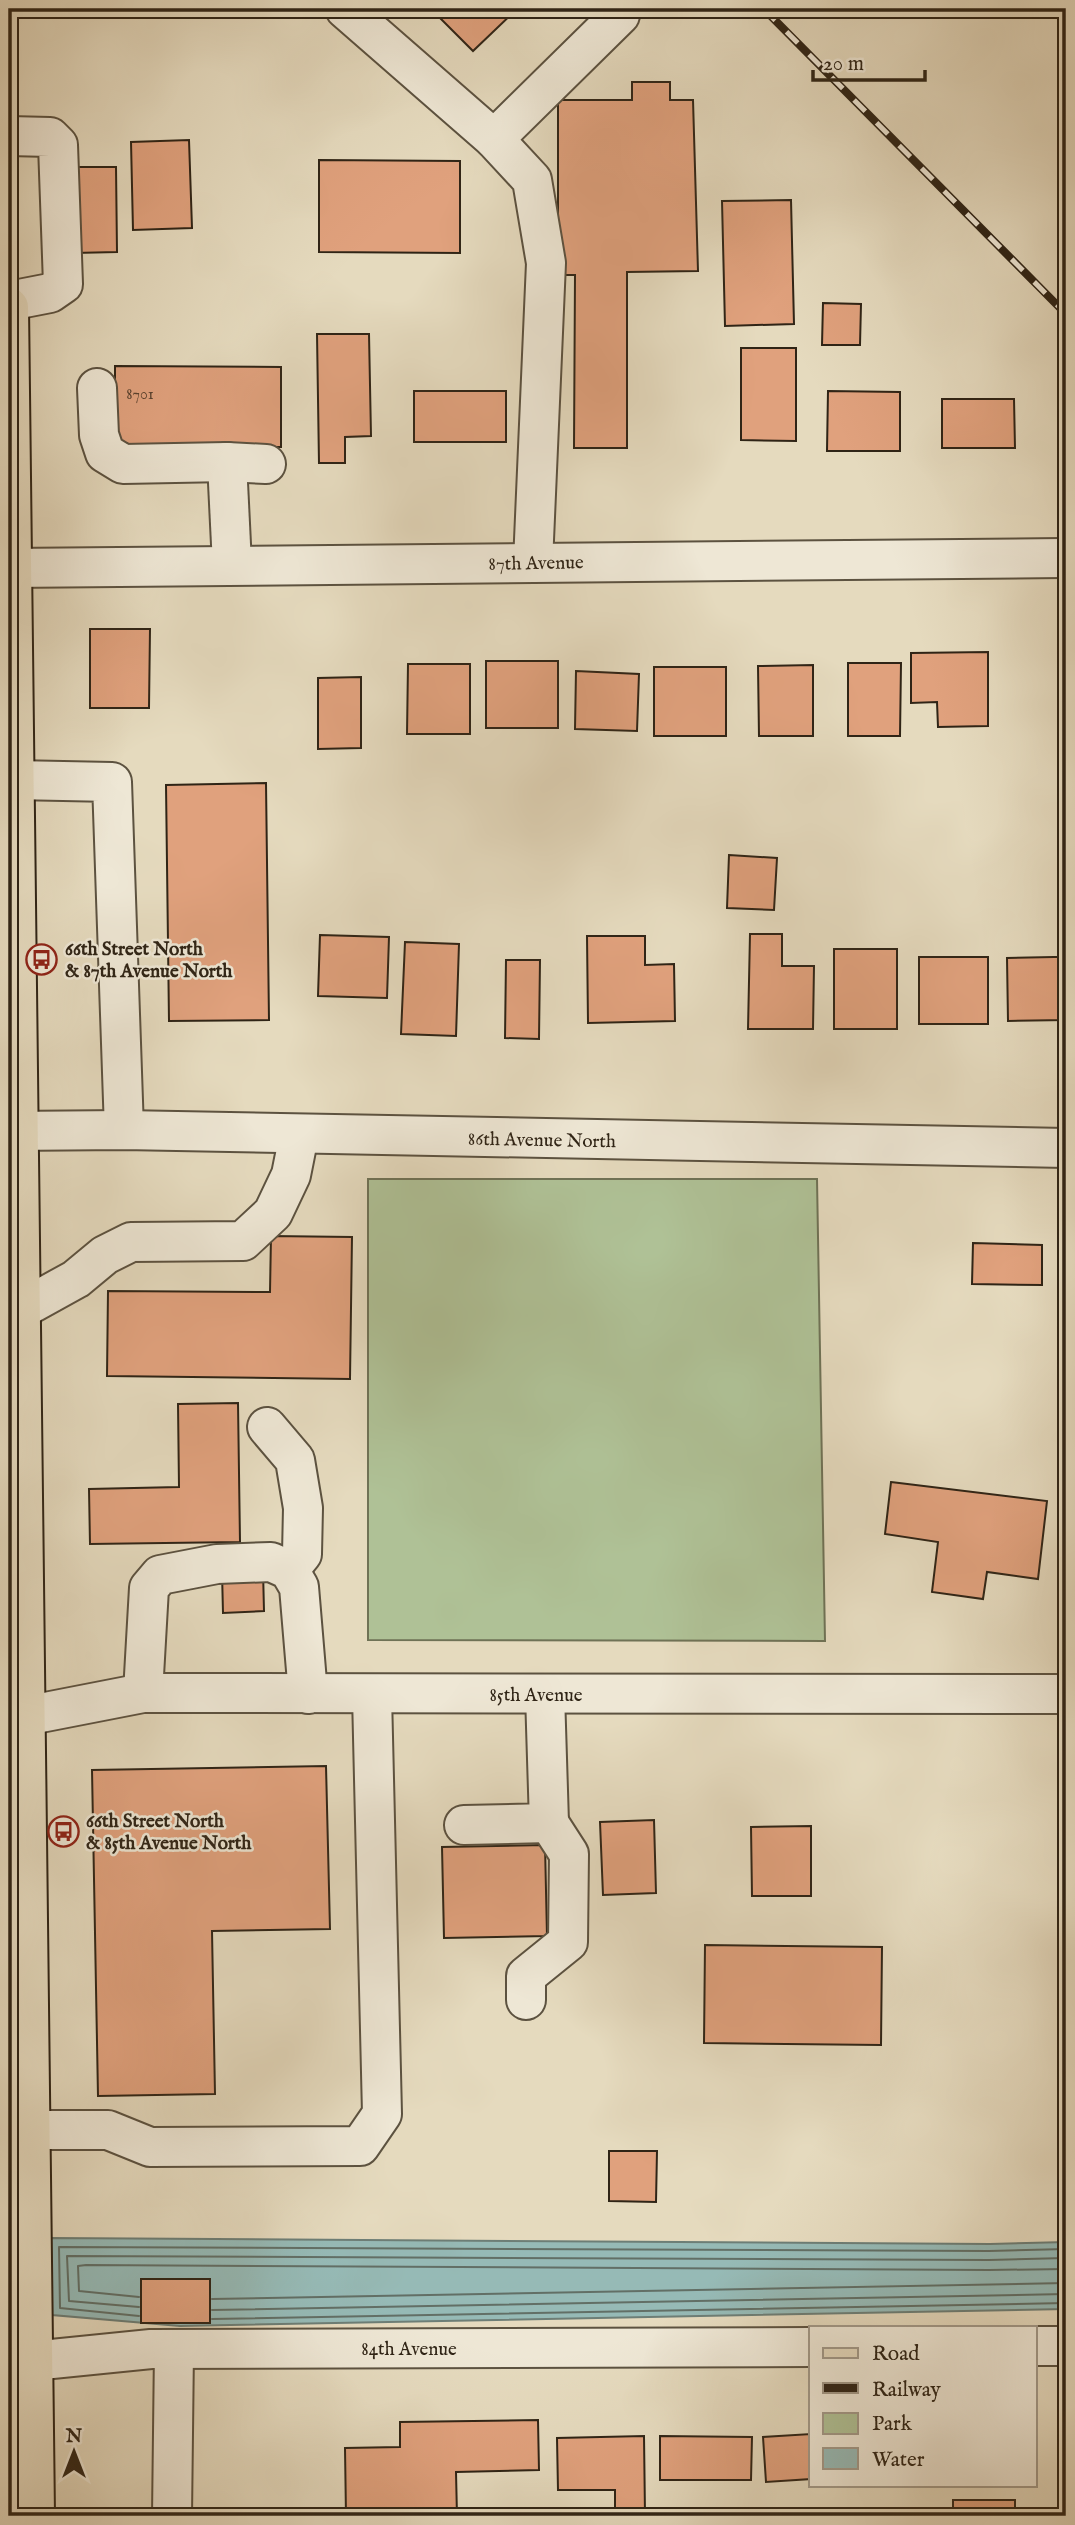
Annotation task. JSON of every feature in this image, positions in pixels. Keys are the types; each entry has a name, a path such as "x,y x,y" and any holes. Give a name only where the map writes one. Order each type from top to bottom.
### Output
{"main road":[{"path":"9,307 14,780 13,1131 20,1310 17,1717 31,2130 21,2361 35,2516"}],"street":[{"path":"345,9 494,139 532,180 546,263 533,562"},
{"path":"494,139 621,15"},
{"path":"9,136 50,137 58,145 63,284 50,293 9,301"},
{"path":"97,388 99,435 105,453 123,464 266,464"},
{"path":"227,462 232,565"},
{"name":"87th Avenue","path":"10,568 1063,558"},
{"path":"14,780 112,782 124,1130"},
{"name":"86th Avenue North","path":"13,1131 124,1130 1066,1148"},
{"path":"20,1310 76,1279 105,1255 131,1242 243,1241 274,1213 291,1175 299,1135"},
{"path":"267,1427 295,1460 303,1508 302,1554 289,1570"},
{"path":"143,1693 149,1588 160,1575 217,1564 271,1562 289,1570 299,1587 308,1694"},
{"name":"85th Avenue","path":"17,1717 143,1693 1066,1694"},
{"path":"526,2000 526,1976 568,1942 569,1854 549,1823 545,1694"},
{"path":"31,2130 108,2130 150,2147 360,2146 382,2113 372,1695"},
{"path":"464,1825 549,1823"},
{"path":"1036,2346 1066,2346"},
{"name":"84th Avenue","path":"21,2361 151,2349 809,2347"},
{"path":"172,2516 174,2349"}],"green space":[{"path":"368,1179 817,1179 825,1641 368,1640"}],"water":[{"path":"51,2238 990,2244 1066,2242 1066,2309 180,2326 52,2315"}],"building":[{"path":"431,9 517,9 473,51"},
{"path":"632,82 670,82 670,100 693,100 698,271 627,272 627,448 574,448 575,275 558,275 558,100 632,100"},
{"path":"189,140 192,228 133,230 131,142"},
{"path":"319,160 460,161 460,253 319,252"},
{"path":"73,167 116,167 117,252 74,253"},
{"path":"791,200 794,324 725,326 722,201"},
{"path":"823,303 861,304 860,345 822,345"},
{"path":"317,334 369,334 371,436 345,437 345,463 319,463"},
{"path":"741,348 796,348 796,441 741,440"},
{"path":"115,366 281,367 281,447 115,447"},
{"path":"414,391 506,391 506,442 414,442"},
{"path":"828,391 900,392 900,451 827,451"},
{"path":"942,399 1014,399 1015,448 942,448"},
{"path":"90,629 150,629 149,708 90,708"},
{"path":"988,652 988,726 938,727 937,702 911,703 911,653"},
{"path":"486,661 558,661 558,728 486,728"},
{"path":"848,663 901,663 900,736 848,736"},
{"path":"408,664 470,664 470,734 407,734"},
{"path":"813,665 813,736 759,736 758,666"},
{"path":"654,667 726,667 726,736 654,736"},
{"path":"576,671 639,674 637,731 575,729"},
{"path":"361,677 361,748 318,749 318,678"},
{"path":"266,783 269,1020 169,1021 166,785"},
{"path":"729,855 777,858 774,910 727,908"},
{"path":"750,934 782,934 782,966 814,966 813,1029 748,1029"},
{"path":"320,935 389,937 387,998 318,996"},
{"path":"587,936 645,936 645,965 674,964 675,1021 588,1023"},
{"path":"405,942 459,944 456,1036 401,1034"},
{"path":"834,949 897,949 897,1029 834,1029"},
{"path":"919,957 988,957 988,1024 919,1024"},
{"path":"1066,957 1066,1020 1008,1021 1007,958"},
{"path":"506,960 540,960 539,1039 505,1038"},
{"path":"271,1236 352,1237 350,1379 107,1376 108,1291 270,1292"},
{"path":"973,1243 1042,1245 1042,1285 972,1284"},
{"path":"238,1403 240,1542 90,1544 89,1489 179,1487 178,1404"},
{"path":"891,1482 1047,1501 1038,1579 987,1572 983,1599 932,1592 938,1542 885,1534"},
{"path":"263,1570 264,1611 223,1613 222,1572"},
{"path":"326,1766 330,1929 212,1931 215,2094 98,2096 92,1770"},
{"path":"654,1820 656,1893 603,1895 600,1822"},
{"path":"811,1826 811,1896 752,1896 751,1827"},
{"path":"545,1845 547,1936 444,1938 442,1847"},
{"path":"705,1945 882,1947 881,2045 704,2043"},
{"path":"609,2151 657,2151 656,2202 609,2201"},
{"path":"141,2279 210,2279 210,2323 141,2323"},
{"path":"538,2420 539,2470 456,2472 457,2516 346,2516 345,2448 400,2447 400,2422"},
{"path":"809,2434 809,2479 766,2482 763,2437"},
{"path":"644,2436 645,2515 615,2516 615,2490 558,2490 557,2438"},
{"path":"660,2436 752,2437 751,2480 660,2480"},
{"path":"953,2500 1015,2500 1015,2516 953,2516"}],"railway":[{"path":"764,9 1066,314"}],"place":[{"name":"66th Street North & 87th Avenue North","path":"42,959"},
{"name":"66th Street North & 85th Avenue North","path":"63,1831"}]}
